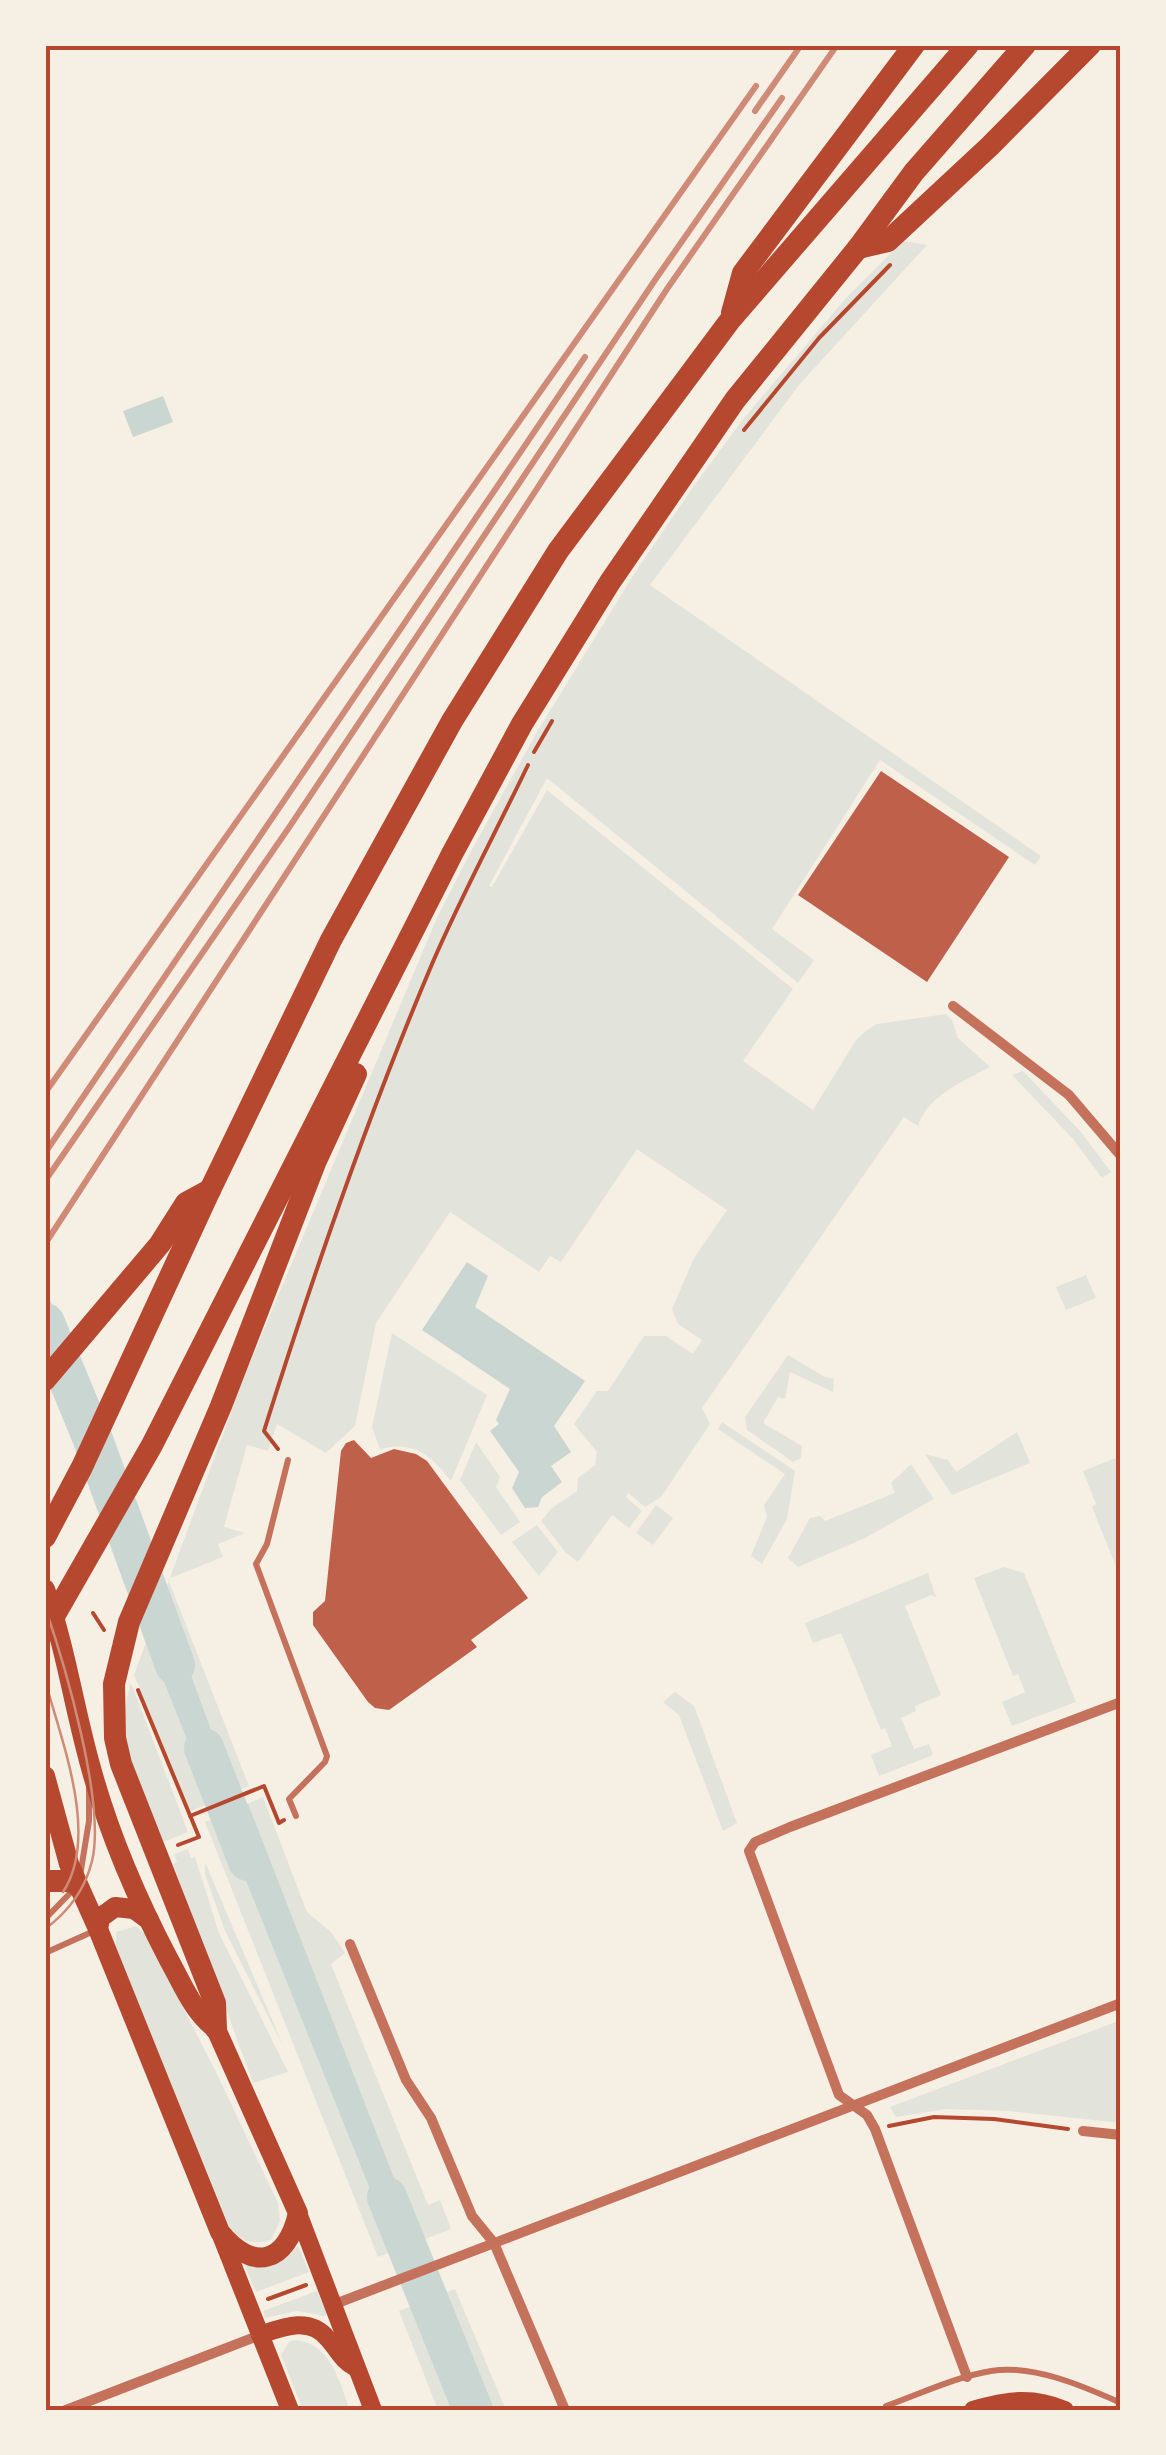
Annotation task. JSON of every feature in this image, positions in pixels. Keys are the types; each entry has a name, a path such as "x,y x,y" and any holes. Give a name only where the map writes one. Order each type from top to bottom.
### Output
{"highway":[{"path":"731,320 743,273 914,45"},
{"path":"45,1537 127,1374 210,1190 331,940 452,722 558,551 731,320 968,45"},
{"path":"45,1632 152,1445 514,740 610,582 735,400 914,172 1025,45"},
{"path":"858,248 888,241 1090,45"},
{"path":"216,2029 215,2003 139,1813 115,1738 114,1684 145,1579 222,1406 315,1164 355,1079 370,1017"},
{"path":"45,1380 160,1244 186,1203 210,1190"},
{"path":"45,1881 70,1881 77,1885"}],"main road":[{"path":"45,1589 71,1672 90,1768 119,1848 150,1921 199,2016 216,2029 298,2213 373,2410"},
{"path":"45,1776 77,1885 290,2410"},
{"path":"98,1930 100,1918 115,1907 134,1909 150,1921"},
{"path":"220,2232 243,2254 267,2256 284,2247 298,2213"},
{"path":"260,2335 286,2326 317,2328 342,2360 356,2368"},
{"path":"973,2410 1014,2399 1033,2400 1065,2410"}],"street":[{"path":"953,1006 1069,1095 1121,1156"},
{"path":"968,2378 875,2129 866,2115 839,2095 750,1857 750,1846 772,1834 1121,1702"},
{"path":"350,1944 406,2080 431,2118 472,2216 494,2243 565,2410"},
{"path":"335,2304 1121,2003"},
{"path":"1083,2131 1121,2135"},
{"path":"66,2410 260,2335"}],"lane":[{"path":"288,1460 267,1544 256,1564 327,1756 289,1799 296,1816"},
{"path":"45,1920 77,1885 87,1838 90,1768"},
{"path":"45,1954 98,1930"},
{"path":"886,2406 1002,2370 1036,2373 1121,2403"}],"path":[{"path":"741,432 820,338 900,256"},
{"path":"288,1460 264,1431 313,1276 437,952 472,873 558,712"},
{"path":"93,1613 105,1632"},
{"path":"130,1677 199,1836 168,1849"},
{"path":"190,1816 264,1786 279,1823 296,1816"},
{"path":"875,2129 934,2117 994,2119 1083,2131"},
{"path":"260,2302 313,2282"}],"shaded area":[{"path":"903,241 927,245 799,385 650,585 1041,856 1035,865 880,760 772,929 814,960 798,983 547,778 489,886 492,887 547,790 793,989 743,1061 813,1110 856,1040 877,1024 946,1014 958,1038 990,1067 938,1098 918,1126 904,1117 702,1408 710,1424 661,1497 645,1507 628,1493 626,1497 642,1511 629,1528 612,1515 578,1562 541,1521 577,1491 578,1478 595,1465 597,1452 574,1424 597,1391 608,1391 644,1336 666,1336 693,1354 702,1340 678,1324 672,1309 694,1258 727,1210 637,1149 561,1262 550,1256 539,1272 450,1212 376,1323 355,1426 326,1453 277,1424 268,1451 247,1445 224,1527 245,1533 218,1544 223,1557 170,1578 246,1372 436,920 537,732 634,574 744,418 846,298"},
{"path":"163,396 173,422 133,437 123,411"},
{"path":"1023,1071 1081,1132 1111,1172 1102,1178 1073,1139 1012,1075"},
{"path":"467,1262 488,1276 475,1307 585,1381 554,1426 571,1452 551,1466 562,1482 542,1497 538,1507 525,1508 512,1488 519,1472 490,1431 499,1424 496,1420 510,1389 422,1330"},
{"path":"1086,1275 1096,1298 1066,1310 1056,1287"},
{"path":"45,1290 67,1336 45,1358"},
{"path":"392,1333 487,1395 451,1481 421,1452 403,1447 380,1449 372,1427"},
{"path":"788,1355 834,1379 833,1392 790,1372 785,1399 778,1397 763,1423 802,1446 801,1458 793,1462 747,1430 745,1417"},
{"path":"722,1422 795,1471 787,1519 762,1564 751,1556 767,1517 764,1505 785,1474 718,1429"},
{"path":"1017,1432 1030,1463 952,1495 925,1454 948,1460 956,1472"},
{"path":"476,1442 500,1477 496,1487 520,1522 501,1535 460,1480"},
{"path":"1121,1456 1121,1579 1092,1507 1096,1504 1083,1471"},
{"path":"911,1464 934,1499 865,1538 798,1567 788,1558 810,1518 820,1516 825,1521 895,1493 891,1483"},
{"path":"656,1505 673,1518 653,1545 636,1533"},
{"path":"537,1525 558,1552 539,1576 512,1542"},
{"path":"1004,1567 1024,1573 1076,1702 1012,1726 1002,1702 1025,1692 1018,1674 1013,1676 974,1578"},
{"path":"928,1573 936,1597 931,1595 905,1606 941,1695 915,1706 916,1711 901,1718 914,1749 929,1744 933,1755 879,1776 871,1755 892,1746 885,1728 881,1730 841,1633 813,1643 805,1623"},
{"path":"169,1581 249,1786 191,1811 134,1675"},
{"path":"162,1596 234,1793 212,1802 147,1639"},
{"path":"131,1683 188,1832 164,1842 138,1784 127,1745 126,1704"},
{"path":"675,1692 694,1706 737,1823 723,1831 679,1715 663,1702"},
{"path":"263,1797 307,1912 331,1932 345,1953 331,1964 428,2205 440,2200 451,2229 378,2257 205,1822"},
{"path":"248,1804 419,2242 395,2251 220,1816"},
{"path":"188,1849 191,1858 195,1857 219,1933 288,2072 253,2083 173,1864 177,1862 174,1854"},
{"path":"205,1862 284,2048 225,1931 205,1874"},
{"path":"136,1926 146,1935 278,2203 280,2221 271,2240 247,2241 229,2226 116,1947 116,1932"},
{"path":"1121,2020 1121,2123 947,2109 896,2117 890,2107"},
{"path":"298,2246 309,2272 256,2292 244,2264 279,2261"},
{"path":"455,2289 506,2410 483,2410 440,2307 423,2314 462,2410 438,2410 399,2311"},
{"path":"317,2291 327,2313 324,2316 297,2311 265,2318 263,2311"},
{"path":"440,2307 483,2410 462,2410 423,2314"},
{"path":"295,2340 317,2348 325,2356 350,2410 303,2410 281,2355 289,2342"}],"building":[{"path":"881,771 1009,857 927,982 798,895"},
{"path":"354,1440 371,1458 394,1449 427,1461 528,1598 471,1640 477,1647 389,1710 375,1708 368,1702 313,1625 313,1612 325,1601 341,1451"}],"waterway":[{"path":"45,1323 92,1437 175,1665"},
{"path":"204,1748 248,1861"},
{"path":"387,2197 473,2410"}],"tram line":[{"path":"45,1607 81,1734 95,1836 92,1861 80,1891 45,1929"},
{"path":"45,1680 78,1816 74,1869 63,1892"}],"railway":[{"path":"755,111 801,45"},
{"path":"45,1244 667,289 837,45"},
{"path":"45,1093 756,86"},
{"path":"45,1181 782,98"},
{"path":"45,1153 585,357"}]}
